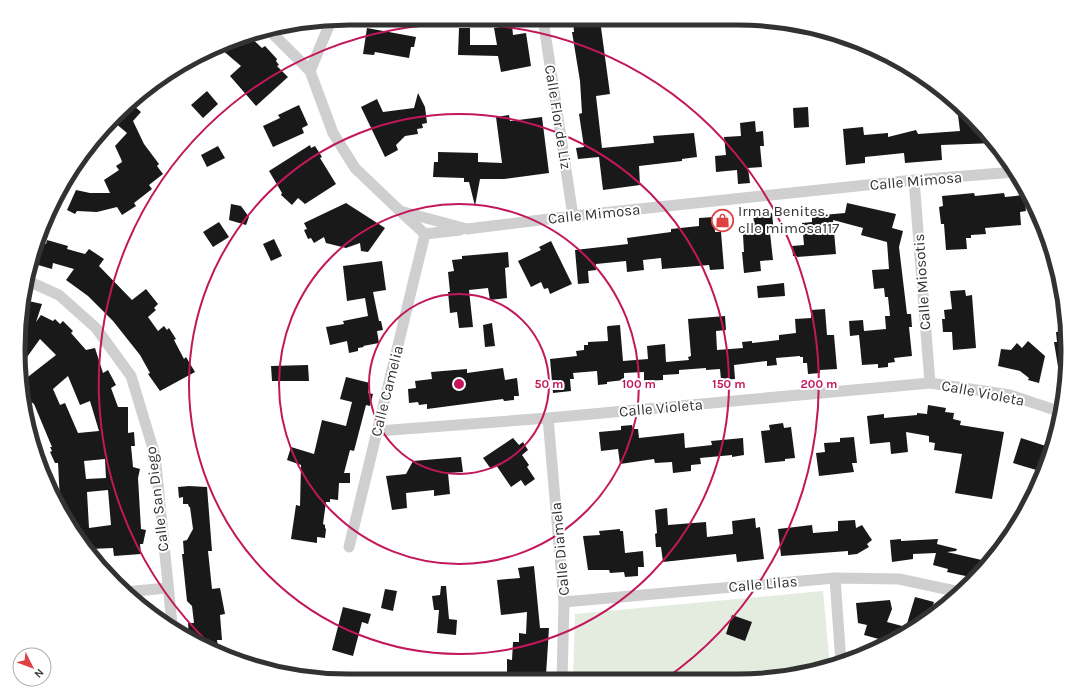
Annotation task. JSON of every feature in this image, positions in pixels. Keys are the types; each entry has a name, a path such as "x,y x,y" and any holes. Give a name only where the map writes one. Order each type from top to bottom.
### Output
{"street":[{"name":"Calle Flor de Liz","path":"544,25 573,216"},
{"path":"310,72 329,26"},
{"name":"Calle Mimosa","path":"273,34 310,72 333,133 355,168 400,211 467,229 573,216 914,180 1008,173"},
{"name":"Calle Miosotis","path":"914,180 930,383"},
{"path":"400,211 425,234 467,229"},
{"name":"Calle Camelia","path":"349,547 425,234"},
{"name":"Calle San Diego","path":"32,283 59,295 96,328 131,376 155,455 167,588 172,621"},
{"name":"Calle Violeta","path":"378,431 548,418 930,383 1010,395 1055,410"},
{"name":"Calle Diamela","path":"548,418 564,602 562,674"},
{"path":"835,578 841,657"},
{"name":"Calle Lilas","path":"564,602 835,578 899,579 953,590"},
{"path":"134,591 167,588"}],"shaded area":[{"path":"823,591 829,660 800,668 758,673 573,674 575,614"}],"building":[{"path":"512,25 513,35 526,33 531,66 501,72 498,56 458,55 459,28 470,28 470,45 497,45 494,28"},
{"path":"573,25 601,25 610,94 596,96 602,148 654,143 653,136 694,133 697,157 682,159 682,161 639,166 640,185 603,190 599,157 578,159 576,148 584,147 579,114 582,113 580,81 572,32 574,32"},
{"path":"367,28 416,37 414,47 411,47 409,58 375,52 374,55 363,54"},
{"path":"253,40 262,48 265,46 277,59 276,61 279,65 277,66 288,77 256,106 230,76 241,66 223,51"},
{"path":"207,91 218,104 203,118 191,105"},
{"path":"418,93 425,107 427,123 422,124 423,128 417,129 418,134 405,136 396,145 398,150 385,157 361,107 377,99 383,112 414,108"},
{"path":"299,105 308,125 302,128 304,133 273,147 263,126 280,118 278,115"},
{"path":"135,107 141,112 133,121 144,144 159,164 157,166 163,174 149,185 152,189 134,203 136,206 122,215 117,207 97,212 77,211 75,214 67,210 76,190 90,193 110,193 104,180 119,170 116,166 122,162 115,146 127,133 116,124"},
{"path":"808,107 809,127 794,128 793,108"},
{"path":"509,115 510,121 542,117 549,173 504,179 480,179 475,206 469,182 464,182 464,178 433,177 434,162 438,162 438,152 478,153 478,162 502,163 496,117"},
{"path":"958,115 960,115 966,120 986,143 941,145 942,160 905,163 904,153 865,157 865,163 846,165 843,129 863,127 864,135 888,133 888,137 916,130 918,134 960,131"},
{"path":"755,121 756,132 763,131 764,146 760,146 762,167 748,168 750,183 738,184 737,170 716,172 715,156 726,155 724,137 741,136 740,123"},
{"path":"310,145 311,148 315,146 322,157 320,158 336,184 305,204 298,198 292,205 281,195 282,193 269,171"},
{"path":"218,146 225,158 207,167 201,155"},
{"path":"974,193 975,196 1004,193 1005,197 1022,195 1025,199 1026,211 1020,212 1021,225 985,228 986,234 971,235 971,238 966,238 967,249 946,250 944,224 941,224 939,207 943,206 942,196"},
{"path":"346,203 385,228 368,252 361,251 360,243 346,248 326,243 324,237 314,243 311,238 308,239 304,230 307,229 304,223"},
{"path":"847,203 896,214 892,228 903,231 899,247 907,314 911,314 912,327 909,327 912,356 894,358 895,362 888,363 888,367 878,368 878,364 862,365 859,335 850,336 849,321 863,320 864,331 886,329 885,316 890,316 888,297 885,297 884,288 874,289 872,270 889,269 887,242 861,235 863,228 833,220 836,254 793,256 792,246 804,245 802,223 812,222 812,216 845,213"},
{"path":"231,204 241,206 249,217 246,225 229,220"},
{"path":"772,213 774,233 770,233 773,260 760,261 761,271 744,273 742,252 744,252 744,225 746,225 746,223 754,222 753,215"},
{"path":"714,217 715,232 721,232 724,269 710,270 709,265 662,269 661,258 643,260 644,270 627,272 626,261 596,264 596,270 588,271 589,283 578,284 575,250 628,244 627,238 671,232 671,229 699,226 699,218"},
{"path":"219,222 229,237 213,247 203,232"},
{"path":"274,239 282,256 271,261 263,244"},
{"path":"47,240 68,246 67,249 85,254 89,249 104,259 99,266 132,300 146,289 158,304 154,308 156,310 148,317 158,331 164,326 167,330 169,328 176,339 174,340 184,359 186,357 195,372 160,391 148,374 150,373 140,355 113,321 88,296 66,280 74,269 53,263 52,269 38,265 39,261 38,261 42,245 43,243 46,244"},
{"path":"551,241 572,284 550,294 548,288 544,289 541,282 531,287 518,261 541,250 539,247"},
{"path":"508,252 509,267 505,268 507,298 490,300 488,288 469,290 473,327 459,328 457,312 450,313 448,272 454,271 452,260 462,259 462,256"},
{"path":"382,261 386,290 373,292 379,321 381,321 383,330 377,331 379,343 363,346 364,347 358,348 358,351 349,353 347,341 330,345 326,327 344,324 343,321 368,316 365,298 347,301 343,266"},
{"path":"784,283 785,296 758,298 757,286"},
{"path":"965,290 966,296 972,295 976,348 953,350 952,332 943,332 942,319 945,319 944,310 952,309 950,291"},
{"path":"29,301 42,304 36,322 41,315 53,321 55,319 60,324 63,321 73,331 71,333 86,350 95,348 103,373 108,370 116,385 111,388 118,407 128,407 128,433 134,432 135,446 131,446 133,467 140,469 138,478 141,529 146,530 143,544 140,544 141,554 114,556 113,548 94,549 68,512 60,496 58,463 55,463 50,452 52,451 50,447 52,447 34,404 29,400 27,378 56,355 40,339 25,359 25,339 28,336 26,335","holes":["68,376 80,405 90,401 99,431 78,433 65,403 60,405 53,389","105,459 106,478 86,479 84,461","108,490 111,525 89,528 87,492"]},
{"path":"825,309 827,335 834,335 837,369 820,370 820,373 808,374 807,363 803,363 803,357 800,356 776,358 777,365 767,366 767,361 734,365 735,379 721,380 720,369 706,370 706,368 679,370 679,374 663,375 663,380 644,381 644,372 624,373 624,380 607,382 607,384 598,385 597,371 573,373 574,379 570,379 571,391 553,393 550,359 577,356 576,351 584,350 584,345 588,345 588,342 608,341 608,326 620,325 623,361 648,359 647,346 665,344 666,362 689,360 688,357 691,356 688,319 725,316 726,330 716,331 717,350 743,348 742,342 752,341 752,343 779,340 779,335 796,333 795,319 811,318 811,310"},
{"path":"492,323 495,346 485,347 483,325"},
{"path":"1056,332 1060,332 1060,376 1054,342 1057,342"},
{"path":"1028,341 1045,356 1039,383 1028,380 1029,378 1020,371 998,366 1001,349 1011,350 1017,343 1022,348"},
{"path":"308,365 309,381 272,381 271,366"},
{"path":"503,368 505,380 517,378 519,396 514,396 514,400 504,401 503,399 427,409 427,404 419,405 418,402 409,403 408,389 416,388 415,381 432,379 431,372 467,369 467,373"},
{"path":"346,377 370,383 368,393 373,394 370,406 366,405 354,451 350,450 344,473 350,473 350,483 339,483 338,500 330,499 330,502 326,502 323,524 325,525 326,529 325,538 317,537 317,543 291,539 296,505 300,506 301,465 287,460 291,447 314,454 322,420 346,426 352,402 340,399"},
{"path":"928,405 946,408 945,412 954,413 953,419 961,421 960,425 1004,432 992,499 955,493 962,454 934,450 935,443 929,442 929,436 906,432 908,452 891,454 890,442 870,444 867,416 884,414 884,418 917,415 917,413 927,414"},
{"path":"783,423 784,428 791,427 795,458 785,459 785,461 765,463 761,431 770,430 769,425"},
{"path":"632,425 633,429 638,429 639,438 684,433 685,448 712,445 711,441 743,438 744,455 700,458 701,464 691,465 691,471 673,473 672,462 655,463 654,459 620,464 618,449 601,451 599,432 621,430 621,426"},
{"path":"854,437 857,463 852,463 854,472 819,476 816,453 825,452 824,443 840,442 840,438"},
{"path":"513,438 519,445 523,442 528,450 522,455 529,465 527,467 535,479 525,486 521,480 511,487 496,465 491,469 483,458"},
{"path":"1021,438 1046,446 1037,470 1013,463"},
{"path":"461,457 463,472 448,473 450,494 434,496 434,490 406,493 407,508 392,510 386,476 406,474 413,461"},
{"path":"178,487 207,487 212,551 208,551 212,589 220,588 225,614 220,615 222,640 217,640 218,646 189,632 188,623 194,623 192,606 187,601 182,554 184,554 183,541 187,540 193,529 190,507 188,504 183,504 183,497 179,498"},
{"path":"667,508 668,525 706,522 707,537 733,534 732,521 755,518 756,528 760,527 764,559 737,562 736,554 663,562 661,547 656,547 655,534 657,533 655,510"},
{"path":"855,520 856,528 862,525 872,540 867,544 869,547 857,554 848,555 848,551 781,556 778,529 812,525 813,533 838,531 838,521"},
{"path":"620,529 620,531 623,531 625,553 643,551 644,567 638,567 638,576 625,577 624,572 610,573 609,570 588,570 583,536 600,535 599,531"},
{"path":"901,539 901,541 938,539 937,544 957,549 956,551 947,552 982,560 968,577 947,572 948,569 933,565 936,553 913,554 913,559 892,562 890,540"},
{"path":"534,566 540,628 549,628 546,674 507,674 507,659 512,660 513,642 519,642 519,633 526,634 527,612 501,615 497,580 520,578 518,568"},
{"path":"441,586 446,586 449,619 457,620 456,635 437,633 439,610 434,610 432,596 440,595"},
{"path":"385,589 397,591 393,611 381,608"},
{"path":"915,597 934,602 933,605 935,606 934,607 906,626"},
{"path":"890,600 892,609 887,622 905,627 882,640 864,635 867,625 858,623 856,603"},
{"path":"343,607 371,614 368,624 362,622 353,656 332,650"},
{"path":"732,615 752,622 745,641 726,634"}],"place":[{"name":"Irma Benites. clle mimosa117","path":"723,220"}]}
